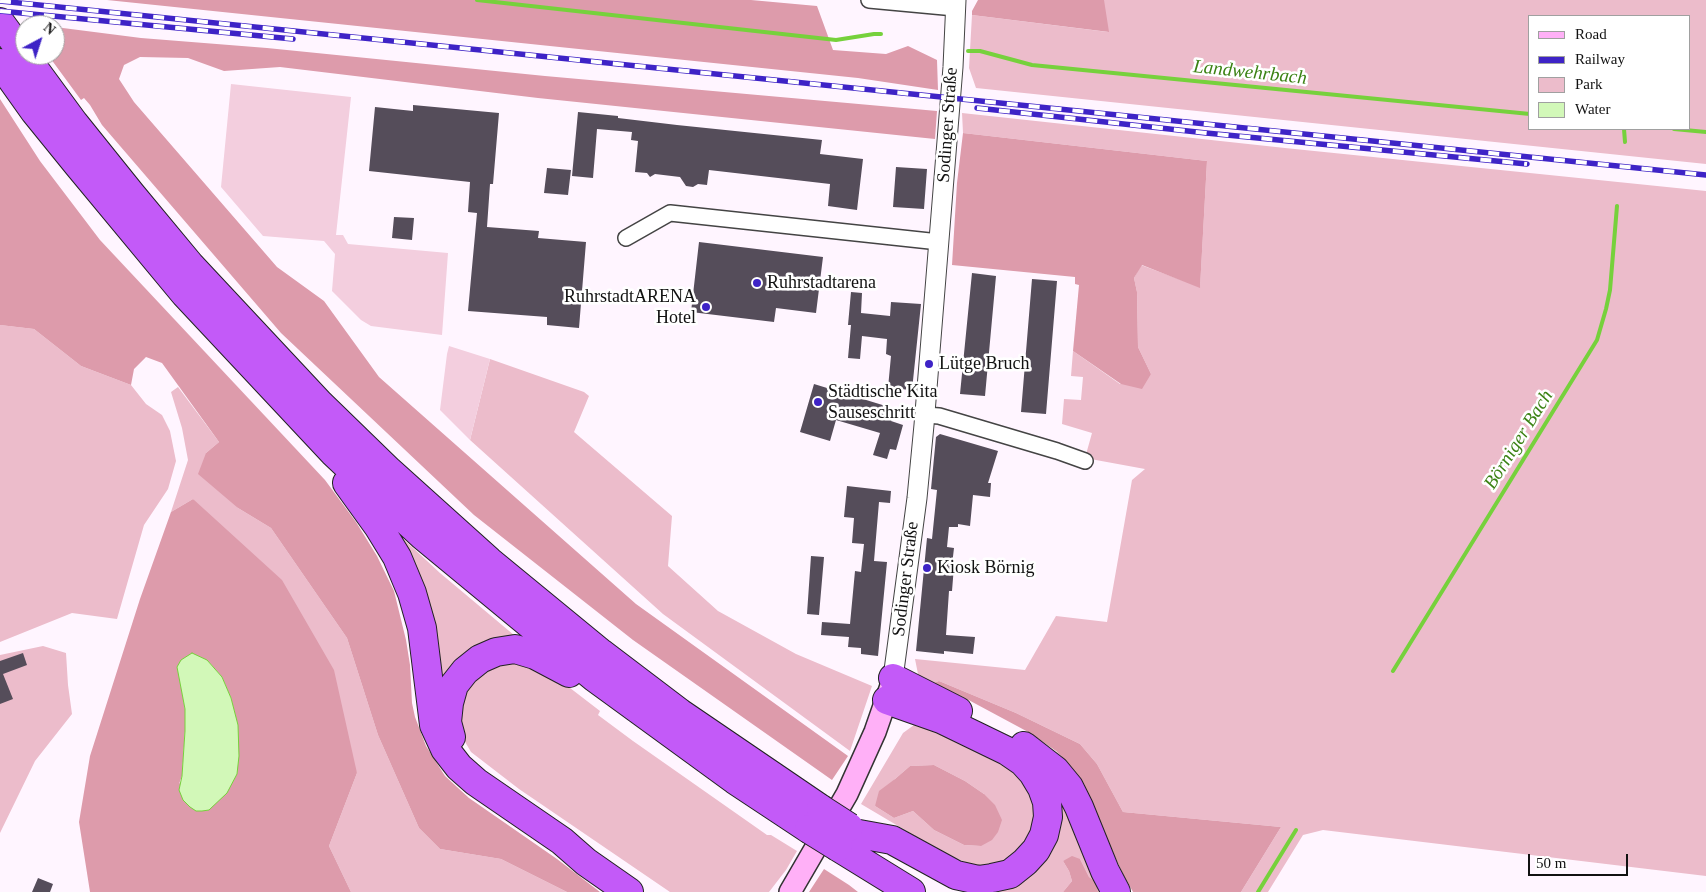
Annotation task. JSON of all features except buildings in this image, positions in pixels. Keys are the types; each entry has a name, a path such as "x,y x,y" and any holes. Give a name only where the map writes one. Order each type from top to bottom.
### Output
{"highway":[{"path":"0,22 45,85 190,265 319,403 389,471 489,561 600,653 815,819"},
{"path":"7,73 35,112 135,236 185,294 333,452 423,536 541,635 658,725 735,780 849,836 956,892"},
{"path":"275,390 288,420 336,469 357,495 397,557 412,593 422,628 433,719 444,749 459,767 476,782 562,841 586,862 629,892"},
{"path":"652,892 491,784 466,762 452,740 447,722 449,702 454,685 465,671 480,659 496,652 515,649 535,655 558,666 620,711 658,725"},
{"path":"849,836 892,840 956,875 978,880 1010,874 1036,850 1044,835 1048,817 1047,802 1042,788 1033,773 1023,762 1007,751 941,719 890,689"},
{"path":"890,689 922,692 1016,741 1035,753 1055,770 1069,787 1079,806 1105,871 1116,892"},
{"path":"849,836 911,892"}],"main road":[{"name":"Sodinger Straße","path":"790,892 847,794 866,755 890,689"}],"street":[{"path":"869,0 956,4"},
{"name":"Sodinger Straße","path":"890,689 917,498 925,415 953,68 956,4"},
{"path":"626,238 670,213 939,242"},
{"path":"925,415 939,416 1085,461"}],"green space":[{"path":"1103,0 1706,0 1706,164 976,88 969,68 972,15 1108,32"},
{"path":"962,113 1706,191 1706,876 1323,830 1303,835 1268,892 1241,892 1281,827 1123,812 1097,764 1080,744 1016,713 939,681 931,684 918,674 915,659 1025,670 1056,616 1107,622 1132,480 1145,469 1085,458 1092,433 1062,424 1064,399 1081,400 1083,377 1071,376 1073,351 1120,384 1151,374 1138,347 1137,292 1134,278 1141,265 1200,287 1207,161 963,133"},
{"path":"0,325 34,329 81,366 131,385 146,404 162,415 170,431 176,461 168,489 144,525 117,619 72,613 0,642"},
{"path":"490,359 584,392 589,396 574,432 672,516 668,566 718,611 796,654 872,686 850,751 663,614 470,440"},
{"path":"178,387 219,442 206,453 238,508 271,528 347,638 378,735 419,828 440,849 501,859 567,892 351,892 329,846 357,773 193,499 171,512 188,460 182,428 171,392"},
{"path":"383,520 440,573 527,646 445,695"},
{"path":"43,646 66,653 72,714 35,761 0,833 0,655"},
{"path":"520,662 561,681 600,711 598,715 633,741 767,835 771,835 797,851 786,870 769,892 670,892 519,789 471,752 461,735 458,716 463,695 471,682 496,663"},
{"path":"921,724 998,759 1023,778 1036,809 1030,839 1001,866 964,867 965,862 942,852 861,804 903,733 914,725","holes":["934,765 965,781 984,794 981,846 964,845 934,830 913,811 894,818 875,806 895,779 910,766"]},
{"path":"1044,766 1111,892 1098,892 1097,882 1089,877 1080,859 1063,861 1072,881 1063,892 990,892 1003,882 1050,799"}],"shaded area":[{"path":"107,0 751,0 817,6 833,50 886,54 908,46 937,60 938,90 858,78"},
{"path":"978,0 1104,0 1109,32 972,15"},
{"path":"65,28 141,38 267,48 545,76 937,111 935,139 538,98 280,67 224,71 188,58 140,57 124,65 119,79 134,102 277,267 324,301 379,377 636,604 848,756 832,780 633,640 474,515 281,333 102,125 84,98 81,100 55,65 65,65"},
{"path":"231,84 351,97 336,235 343,235 348,244 448,253 442,335 371,326 361,320 332,291 335,254 324,241 263,236 221,187"},
{"path":"0,99 40,161 100,240 325,480 356,522 377,556 394,591 406,640 415,717 426,746 445,776 469,798 557,859 600,892 567,892 501,859 440,849 419,828 378,735 347,638 271,528 238,508 198,474 206,453 219,442 162,363 146,357 134,369 131,385 81,366 34,329 0,325"},
{"path":"963,133 1207,161 1200,288 1142,265 1134,278 1137,292 1138,347 1151,374 1142,389 1121,384 1073,351 1079,285 1075,284 1075,277 952,265 957,183"},
{"path":"449,346 490,359 470,440 440,410"},
{"path":"193,499 282,580 334,670 357,773 329,846 351,892 90,892 79,822 90,756 140,599 171,512","holes":["207,660 222,677 231,698 233,709 179,784 182,776 185,709 178,667"]},
{"path":"939,681 1016,713 1080,744 1097,764 1123,812 1281,827 1241,892 1133,892 1092,807 1084,784 1067,762 1056,751 1030,733 963,697 931,684"},
{"path":"934,765 965,781 984,794 995,805 1002,820 998,832 992,840 981,846 964,845 934,830 913,811 894,818 875,806 879,791 910,766"},
{"path":"1072,856 1080,859 1089,877 1097,882 1098,892 1063,892 1072,881 1063,861"},
{"path":"824,869 849,885 858,892 809,892"}],"water":[{"path":"192,653 207,660 222,677 231,698 238,725 239,756 237,774 227,793 209,810 202,811 196,811 190,807 183,800 179,790 182,776 185,709 177,667 181,660"}],"waterway":[{"name":"Landwehrbach","path":"477,0 836,40 881,34"},
{"name":"Landwehrbach","path":"968,51 980,51 1032,65 1528,114"},
{"name":"Börniger Bach","path":"1624,130 1625,142"},
{"name":"Landwehrbach","path":"1685,130 1706,132"},
{"name":"Börniger Bach","path":"1393,671 1597,340 1610,290 1617,206"},
{"name":"Börniger Bach","path":"1258,892 1296,830"}],"railway":[{"path":"0,1 1706,175"},
{"path":"0,11 293,39"},
{"path":"977,108 1206,133 1527,164"}],"place":[{"name":"Ruhrstadtarena","path":"757,283"},
{"name":"RuhrstadtARENA Hotel","path":"706,307"},
{"name":"Lütge Bruch","path":"929,364"},
{"name":"Städtische Kita Sauseschritt","path":"818,402"},
{"name":"Kiosk Börnig","path":"927,568"}]}
